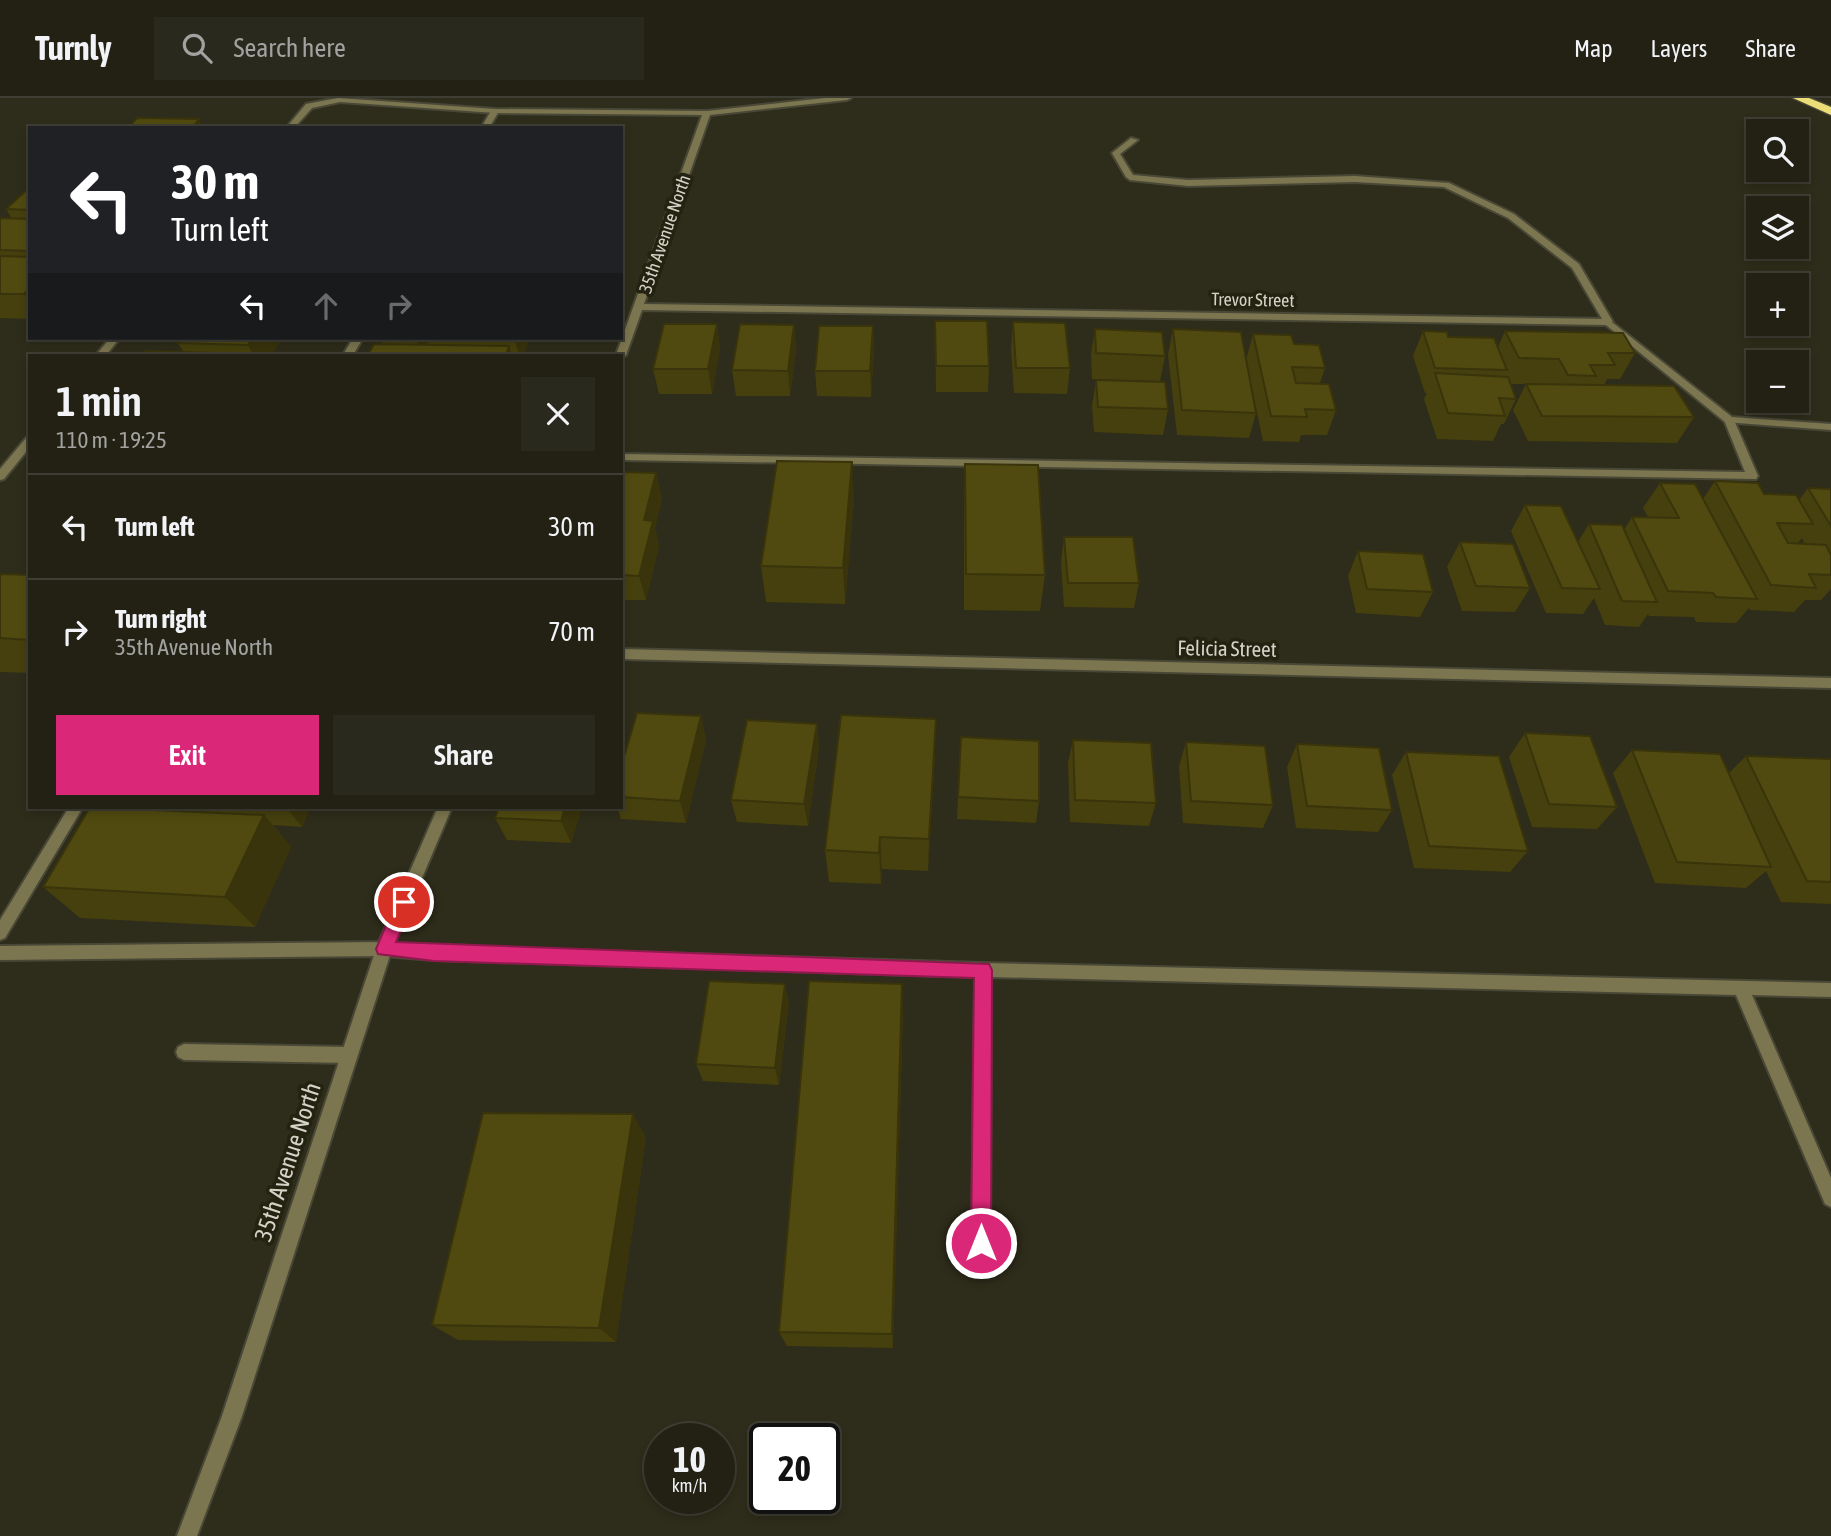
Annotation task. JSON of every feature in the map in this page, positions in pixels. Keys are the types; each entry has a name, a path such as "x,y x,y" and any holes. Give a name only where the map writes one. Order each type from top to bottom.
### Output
{"highway":[{"path":"1799,98 1831,111"}],"street":[{"path":"292,126 309,106 341,100 495,111 707,113 847,98"},
{"path":"486,126 495,111"},
{"name":"35th Avenue North","path":"621,354 707,113"},
{"path":"623,457 1752,476 1729,420 1608,322 1576,266 1511,216 1446,185 1355,178 1188,183 1130,177 1116,153 1134,140"},
{"name":"Trevor Street","path":"640,307 1608,322"},
{"path":"102,354 113,340"},
{"path":"1729,420 1831,428"},
{"path":"0,476 28,442"},
{"name":"Felicia Street","path":"623,654 1831,683"},
{"path":"0,933 75,809"},
{"name":"35th Avenue North","path":"187,1536 232,1416 384,949 444,809"},
{"path":"0,953 384,949 983,970 1831,990"},
{"path":"981,1243 983,970"},
{"path":"1741,988 1831,1198"},
{"path":"184,1052 349,1055"}],"building":[{"path":"137,118 199,119 194,126 130,126"},
{"path":"28,189 28,210 6,209"},
{"path":"0,218 28,219 28,251 0,250"},
{"path":"0,256 28,257 28,290 24,294 0,294"},
{"path":"935,321 987,321 989,366 936,366"},
{"path":"1013,322 1065,323 1070,368 1016,368"},
{"path":"664,324 717,324 708,369 653,369"},
{"path":"740,324 794,325 788,371 732,370"},
{"path":"819,326 873,326 870,371 815,371"},
{"path":"1095,329 1162,332 1165,356 1096,353"},
{"path":"1173,329 1241,332 1256,413 1182,410"},
{"path":"1423,331 1447,332 1448,337 1494,338 1507,370 1435,368"},
{"path":"1505,331 1623,333 1635,353 1608,353 1615,365 1590,365 1596,376 1568,375 1559,359 1519,358"},
{"path":"1253,334 1291,335 1294,344 1319,345 1325,368 1292,367 1296,383 1329,384 1336,410 1305,409 1307,417 1271,416"},
{"path":"180,340 252,340 248,345 178,343"},
{"path":"374,344 509,346 506,354 369,354"},
{"path":"146,351 239,354 144,354"},
{"path":"1435,373 1508,377 1516,399 1499,398 1505,416 1448,413"},
{"path":"1096,380 1165,382 1168,409 1098,407"},
{"path":"1526,384 1674,386 1694,417 1542,416"},
{"path":"777,461 852,462 843,568 761,566"},
{"path":"965,464 1038,465 1045,575 966,574"},
{"path":"623,472 656,473 644,520 653,521 639,576 623,575"},
{"path":"1715,481 1758,483 1764,494 1796,495 1813,524 1777,523 1788,543 1826,545 1831,555 1831,575 1809,574 1816,588 1771,585"},
{"path":"1660,483 1695,484 1757,599 1668,591 1632,517 1679,518"},
{"path":"1808,488 1831,489 1831,526"},
{"path":"1525,505 1561,506 1600,589 1562,588"},
{"path":"1589,524 1622,525 1657,602 1622,601"},
{"path":"1064,537 1133,537 1139,583 1068,583"},
{"path":"1460,542 1513,544 1530,588 1476,586"},
{"path":"1358,551 1423,554 1433,592 1367,589"},
{"path":"0,574 28,575 28,640 0,638"},
{"path":"637,713 701,716 680,801 623,797 623,760"},
{"path":"841,715 936,719 929,839 880,837 879,853 825,850"},
{"path":"747,720 817,724 804,804 731,800"},
{"path":"1525,733 1590,736 1617,807 1549,804"},
{"path":"961,737 1039,741 1039,801 958,797"},
{"path":"1073,740 1151,743 1156,803 1075,800"},
{"path":"1186,742 1265,746 1273,805 1191,801"},
{"path":"1297,744 1379,748 1392,810 1307,806"},
{"path":"1632,750 1720,754 1771,867 1677,862"},
{"path":"1406,752 1499,756 1528,851 1429,846"},
{"path":"1746,756 1831,759 1831,882 1807,881"},
{"path":"89,809 264,815 225,897 43,887"},
{"path":"498,809 564,809 561,821 495,818"},
{"path":"709,981 785,984 775,1068 696,1064"},
{"path":"809,981 902,984 892,1334 779,1332"},
{"path":"483,1113 633,1114 599,1328 432,1325"}],"route":[{"path":"404,902 384,949 434,953 983,970 981,1243"}]}
